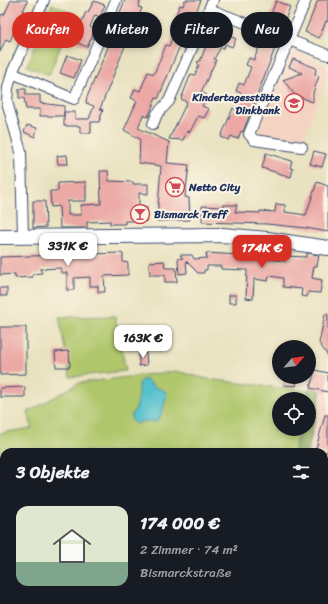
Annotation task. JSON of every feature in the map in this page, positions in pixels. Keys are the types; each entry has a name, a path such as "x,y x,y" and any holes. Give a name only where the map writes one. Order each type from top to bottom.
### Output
{"street":[{"path":"23,237 21,152 7,102 8,88 12,73 44,0"},
{"path":"12,73 74,99 116,0"},
{"path":"293,31 306,0"},
{"path":"153,124 157,114 169,101 211,5 241,18"},
{"path":"293,42 328,55"},
{"path":"286,48 249,134 254,140 302,147"},
{"path":"0,236 23,237 158,234 223,235 267,239 328,248"}],"shaded area":[{"name":"Kindertagesstätte Dinkbank","path":"299,52 328,67 328,74 303,141 261,136 259,131 290,56"},
{"path":"328,369 328,448 310,448 313,436 316,436 316,421"}],"green space":[{"path":"52,4 70,12 49,12"},
{"path":"34,48 60,48 49,75 27,66"},
{"path":"115,316 126,371 70,377 59,317"},
{"path":"176,371 207,379 307,391 272,392 272,436 297,436 295,448 0,448 0,433 32,428 28,412 79,383"},
{"path":"309,388 321,391 316,414 316,392 308,392"},
{"path":"298,436 311,436 309,448 296,448"}],"water":[{"path":"141,380 146,380 156,388 164,390 167,394 162,414 156,422 145,421 135,424 131,419 131,416 136,409"}],"building":[{"path":"11,0 27,0 23,12 12,12 12,36 10,41 6,39 0,52 0,18 2,14 4,15"},
{"path":"125,0 141,0 138,7 142,8 140,12 120,12"},
{"path":"185,0 201,0 196,12 177,12 180,5 183,6"},
{"path":"318,0 328,0 328,22 326,21 319,38 305,32"},
{"path":"94,1 105,5 102,12 92,12 92,22 90,27 92,28 92,36 87,47 84,46 84,16 86,12 88,12"},
{"path":"276,1 290,7 288,12 272,12"},
{"path":"233,38 236,39 233,45"},
{"path":"170,43 170,48 179,48 158,99 156,98 148,117 143,115 138,128 169,142 167,163 189,165 185,197 189,198 190,220 157,221 161,166 139,163 140,139 124,130 137,101 131,98 135,89 140,91 148,72 154,74 166,45 169,46"},
{"path":"108,48 124,48 100,109 103,110 99,122 91,122 91,133 80,133 80,126 64,126 64,112 75,112 75,119 89,119 94,106 86,103 87,97"},
{"path":"205,48 220,48 214,59 216,60 201,92 207,95 202,106 209,109 204,118 198,116 190,132 187,131 183,140 169,139 187,102 181,99 191,74 195,75 199,65 197,62 200,61"},
{"path":"259,48 274,48 243,132 241,131 238,139 231,136 229,140 221,137 233,108 236,110 243,94 236,91 239,83 244,85 251,67 246,65 249,58 254,60"},
{"path":"67,55 81,60 74,78 60,73"},
{"path":"293,59 316,68 315,75 319,76 313,93 313,102 295,95 283,80 302,73 289,67"},
{"path":"19,89 26,89 26,95 40,95 40,103 64,106 64,116 40,116 40,109 26,109 24,98 19,98"},
{"path":"27,125 37,128 35,137 24,132"},
{"path":"314,151 326,154 322,167 310,164"},
{"path":"266,153 292,161 290,168 293,169 291,177 262,168"},
{"path":"67,155 68,164 58,164 57,156"},
{"path":"100,171 108,171 109,181 148,184 148,194 139,193 139,207 147,207 147,221 125,221 125,224 110,224 110,221 87,222 87,228 60,228 59,206 51,207 50,191 58,191 58,183 86,182 86,201 68,201 68,215 81,215 81,205 101,204"},
{"path":"317,182 328,186 328,232 267,224 202,222 202,206 223,207 223,205 237,205 235,212 260,213 260,211 275,212 276,204 285,205 285,212 306,215"},
{"path":"33,201 45,201 46,227 33,228"},
{"path":"256,248 266,249 265,259 285,261 285,256 306,257 307,253 319,255 317,266 314,266 312,278 322,280 320,293 308,292 307,297 301,296 302,289 283,287 283,278 269,276 268,281 254,279 253,299 246,298 247,270 221,269 221,266 207,266 207,270 204,270 204,273 198,273 186,261 187,273 179,274 178,259 183,258 180,255 192,255 194,259 207,258 206,253 256,256"},
{"path":"123,254 123,262 128,263 128,275 104,276 105,292 98,292 98,286 90,286 90,277 74,278 74,290 67,290 67,273 61,273 61,268 40,269 42,273 33,274 33,277 15,278 15,274 0,275 0,257"},
{"path":"164,261 165,268 176,268 177,282 165,282 165,275 150,275 149,262"},
{"path":"0,288 7,288 7,296 0,296"},
{"path":"229,295 236,295 236,303 229,303"},
{"path":"325,314 328,315 328,356 319,343"},
{"path":"0,327 26,327 26,374 0,375"},
{"path":"69,351 70,367 56,367 55,352"},
{"path":"139,353 146,353 147,365 139,366"},
{"path":"316,370 328,373 328,392 310,388 311,384 316,384"},
{"path":"284,384 296,384 296,386"},
{"path":"25,387 25,397 0,397 0,388"},
{"path":"325,415 328,415 328,448 316,448"}],"place":[{"name":"Kindertagesstätte Dinkbank","path":"294,103"},
{"name":"Netto City","path":"175,187"},
{"name":"Bismarck Treff","path":"140,214"}]}
